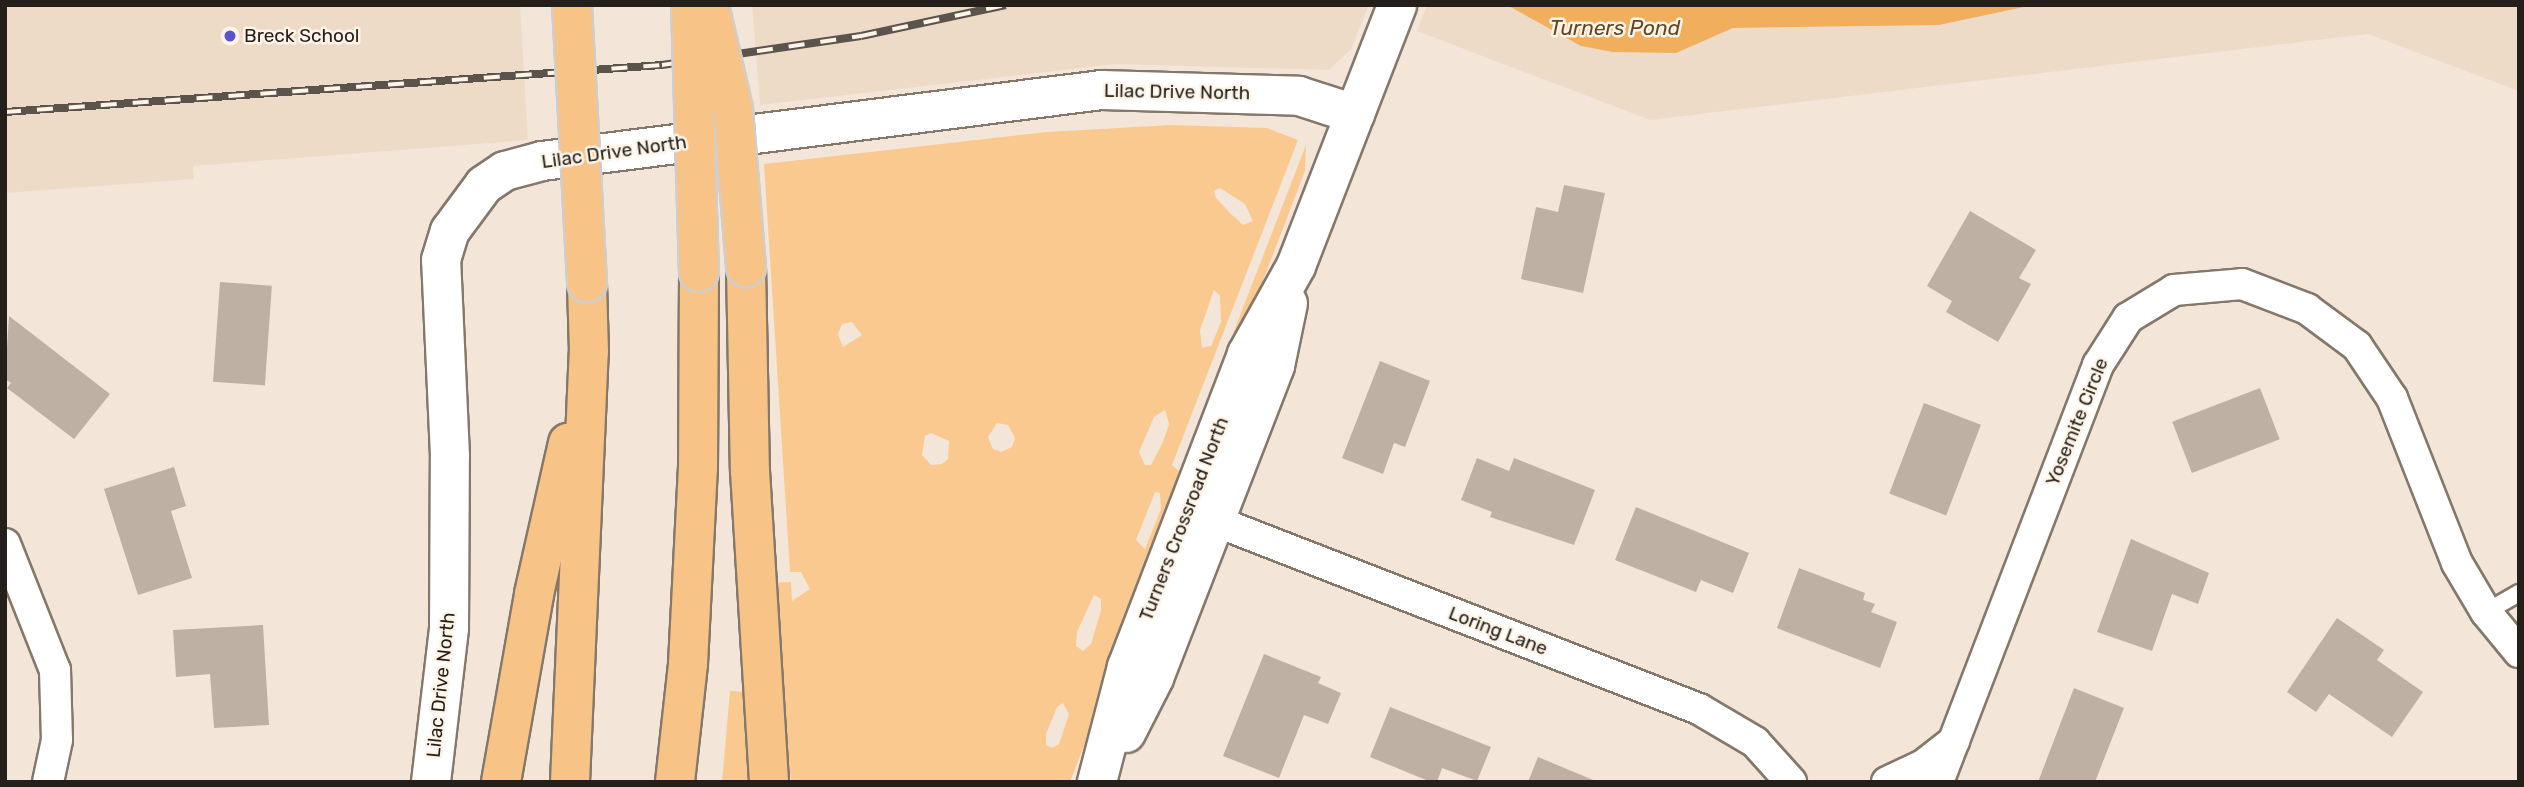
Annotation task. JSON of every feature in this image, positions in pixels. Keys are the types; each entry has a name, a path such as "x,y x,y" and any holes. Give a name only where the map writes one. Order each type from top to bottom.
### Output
{"highway":[{"path":"570,782 589,352 572,5"},
{"path":"674,782 690,622 699,272 691,5"},
{"path":"709,5 733,109 746,267 750,471 769,782"},
{"path":"501,782 534,594 589,352"}],"street":[{"name":"Turners Crossroad North","path":"1099,782 1154,678 1201,515 1275,366 1296,266 1397,5"},
{"name":"Lilac Drive North","path":"431,782 450,615 450,456 441,260 450,230 484,184 505,171 542,161 1101,90 1298,96 1355,114"},
{"name":"Yosemite Circle","path":"1938,782 2098,365 2128,318 2174,290 2242,284 2307,309 2357,346 2392,398 2457,563 2486,612 2519,652"},
{"name":"Loring Lane","path":"1201,515 1699,709 1755,742 1794,778"},
{"path":"5,544 55,670 57,740 48,782"},
{"path":"1887,782 1922,766 1954,741"}],"lane":[{"path":"2486,612 2519,593"}],"shaded area":[{"path":"5,5 520,5 528,140 193,166 194,179 5,193"},
{"path":"752,5 1369,5 1351,49 1329,70 1115,64 760,105"},
{"path":"1427,5 2519,5 2519,91 2368,34 1650,120 1417,31"},
{"path":"1171,125 1267,128 1298,140 1172,465 1187,478 1070,782 791,782 772,583 791,582 792,601 810,589 801,572 790,572 764,164 1047,132","holes":["1220,188 1245,204 1253,221 1243,225 1216,198 1214,191","1214,290 1220,296 1221,322 1211,346 1202,348 1200,330","852,322 862,335 843,347 838,334 842,324","1165,410 1169,424 1151,465 1145,465 1139,452 1154,417","997,423 1008,425 1015,438 1012,447 1001,452 993,449 988,437","931,433 949,441 948,459 942,464 931,465 922,455 925,436","1155,492 1160,493 1161,509 1145,549 1136,540","1094,595 1101,599 1101,610 1091,644 1083,651 1076,646 1077,632","1063,703 1069,714 1059,744 1052,748 1046,745 1046,734 1057,707"]},
{"path":"1306,145 1305,171 1193,463 1184,460"},
{"path":"730,691 750,692 753,782 722,782"}],"water":[{"name":"Turners Pond","path":"1507,5 2033,5 1939,25 1733,28 1676,53 1613,52 1581,46"}],"building":[{"path":"1564,185 1605,193 1583,293 1521,279 1536,207 1558,212"},
{"path":"1970,211 2036,250 2019,278 2031,284 1998,342 1946,312 1952,301 1927,286"},
{"path":"220,282 272,286 265,385 213,382"},
{"path":"9,316 110,394 74,439 7,388 11,383 5,379"},
{"path":"1380,361 1430,381 1405,447 1394,443 1383,474 1342,458"},
{"path":"2260,388 2280,439 2192,473 2172,422"},
{"path":"1924,403 1981,425 1946,515 1889,494"},
{"path":"1477,458 1509,471 1514,458 1595,490 1574,545 1490,517 1492,512 1461,500"},
{"path":"174,467 186,506 171,511 192,578 138,595 104,489"},
{"path":"1636,507 1749,553 1733,593 1701,580 1696,592 1615,560"},
{"path":"2131,539 2209,573 2198,604 2172,594 2152,651 2097,632"},
{"path":"1799,568 1865,593 1863,600 1875,604 1871,612 1897,622 1880,668 1777,628"},
{"path":"2337,618 2384,650 2377,660 2423,692 2392,737 2329,694 2316,712 2287,692"},
{"path":"263,625 269,725 214,728 210,674 176,677 173,630"},
{"path":"1264,654 1321,677 1318,683 1341,693 1328,724 1304,715 1279,778 1223,756"},
{"path":"2074,688 2124,708 2095,782 2038,782"},
{"path":"1390,707 1491,747 1477,781 1442,768 1437,782 1431,782 1370,757"},
{"path":"1538,757 1598,782 1528,782"}],"railway":[{"path":"5,112 662,65 861,36 1006,5"}],"place":[{"name":"Breck School","path":"230,36"}]}
